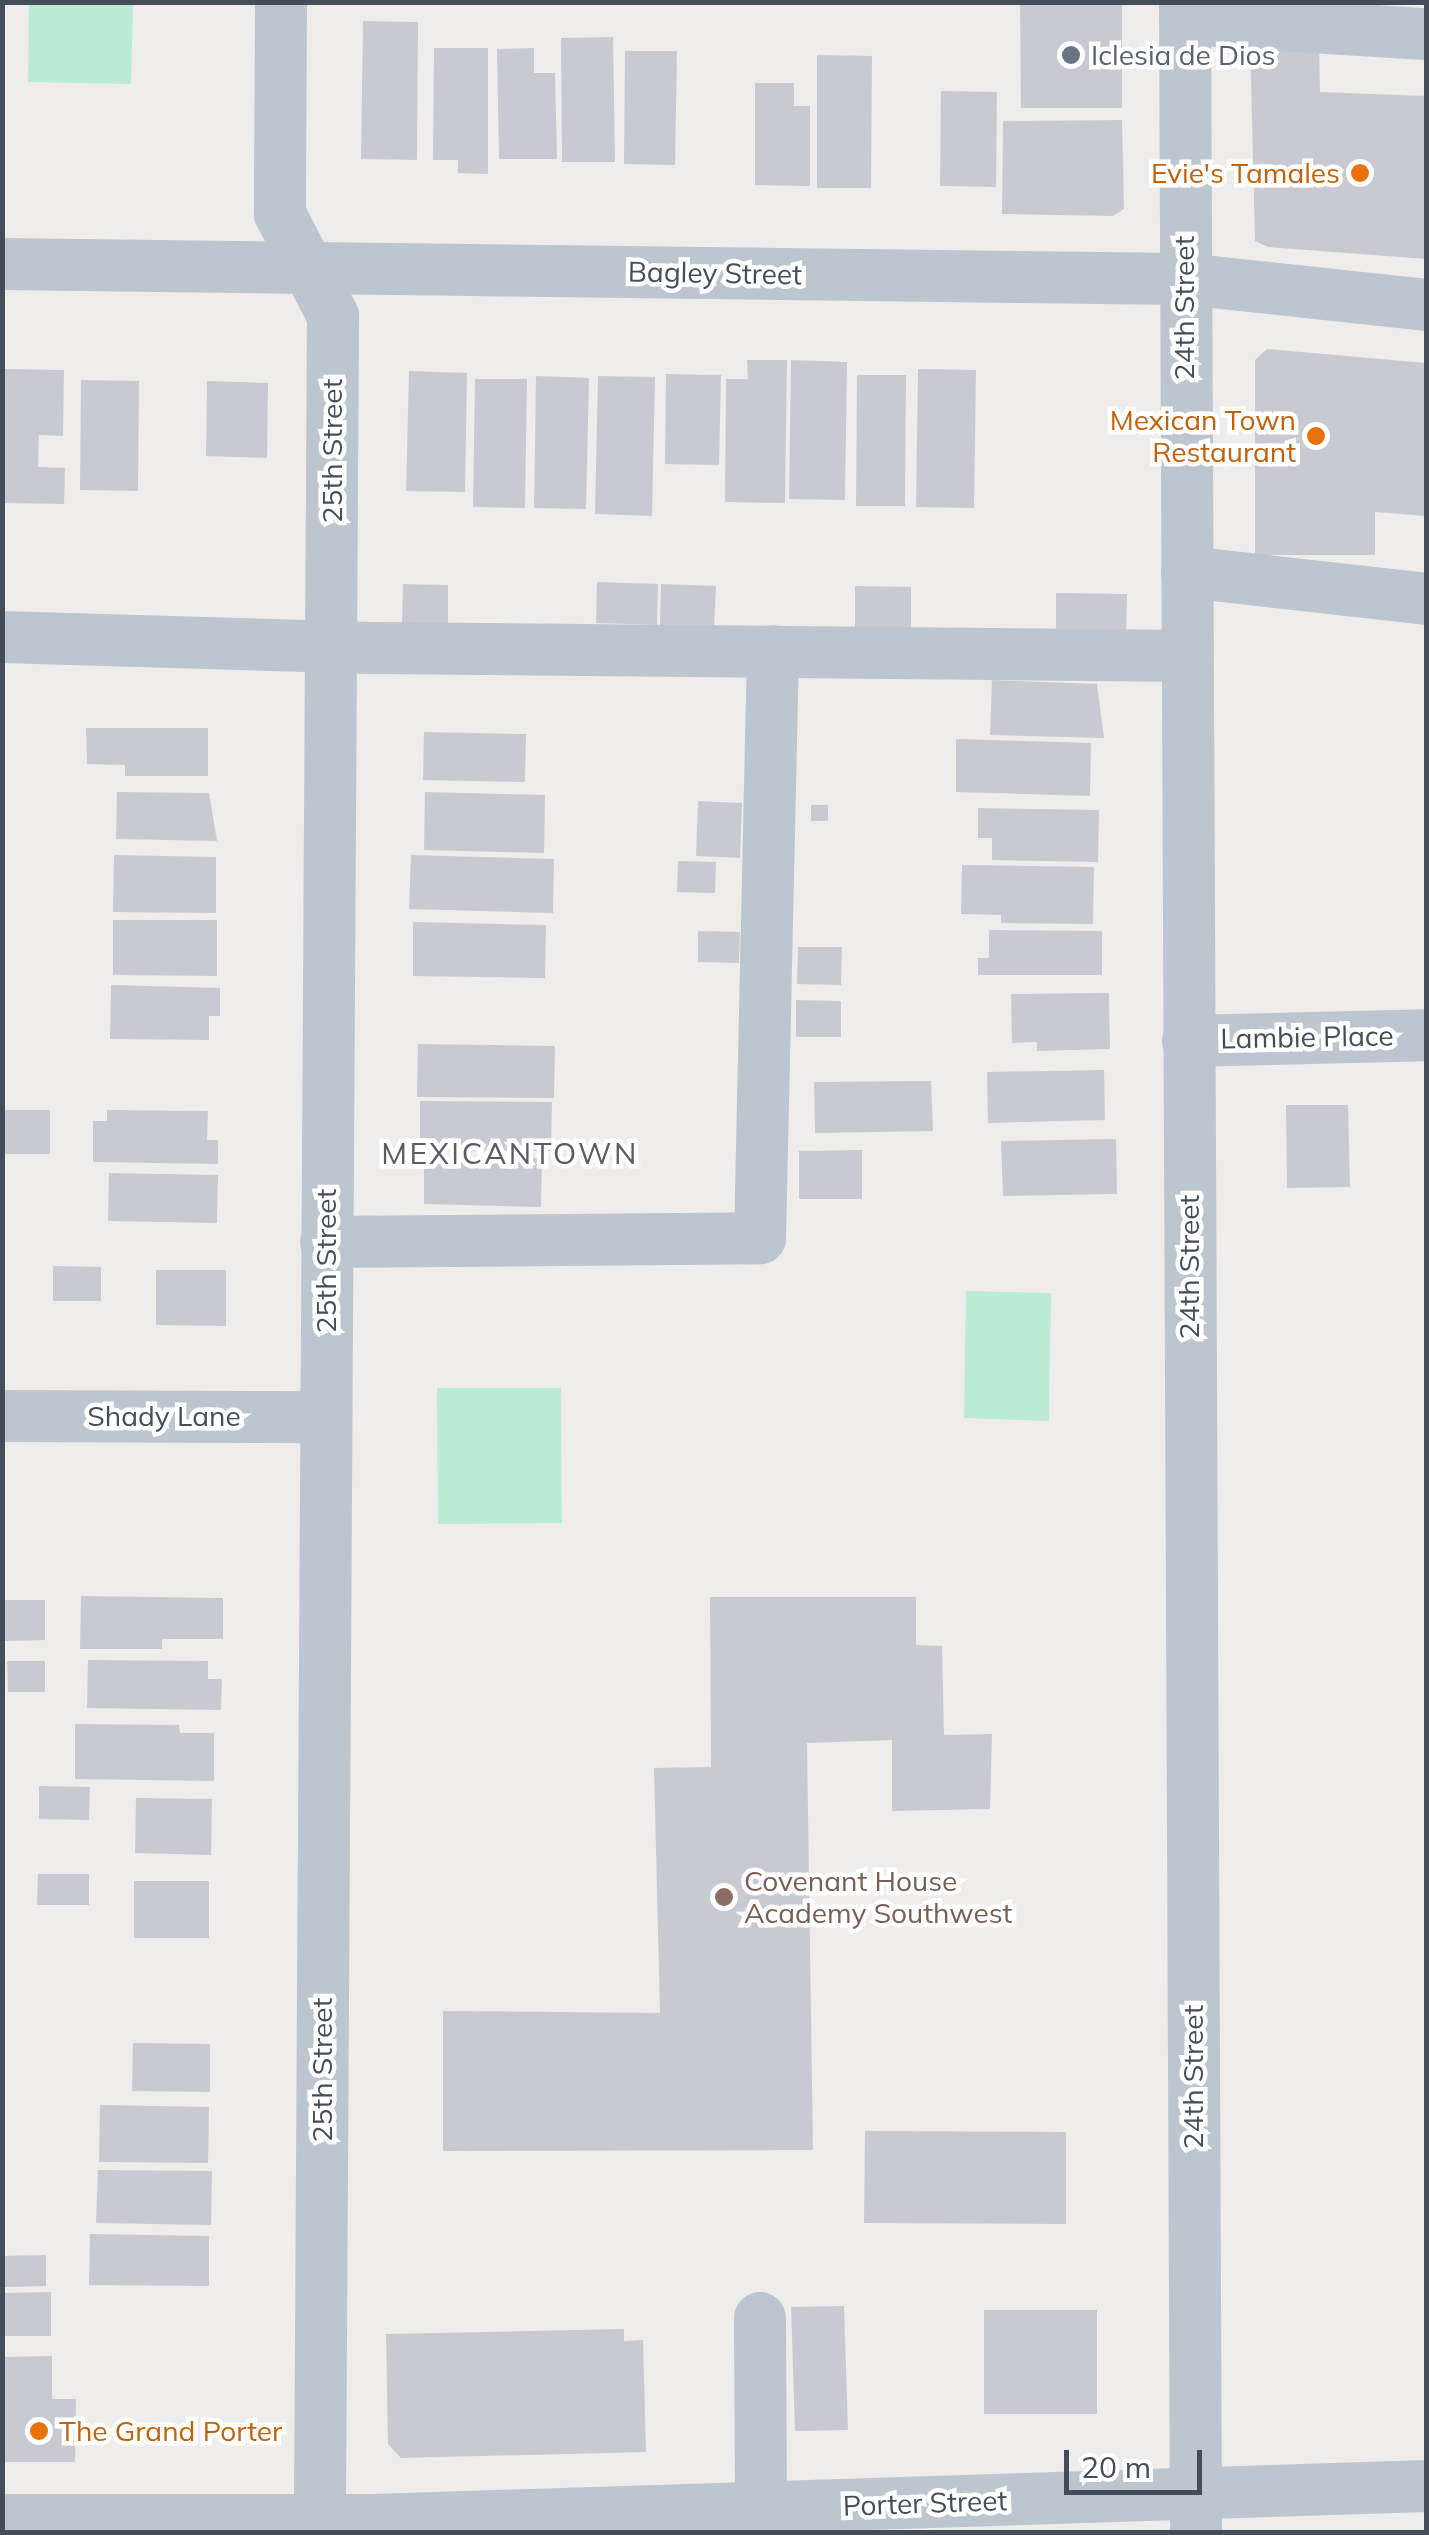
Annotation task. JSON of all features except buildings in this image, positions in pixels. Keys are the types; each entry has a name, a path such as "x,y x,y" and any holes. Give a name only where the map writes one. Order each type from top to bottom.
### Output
{"street":[{"name":"25th Street","path":"280,2 280,214 333,309 320,2527"},
{"path":"1185,11 1426,34"},
{"name":"24th Street","path":"1185,11 1196,2512"},
{"name":"Bagley Street","path":"2,264 1184,279 1426,305"},
{"path":"1187,572 1426,599"},
{"path":"2,637 330,647 1188,656"},
{"path":"326,1242 760,1238 773,651"},
{"name":"Lambie Place","path":"1188,1040 1426,1034"},
{"name":"Shady Lane","path":"2,1416 324,1416"},
{"path":"760,2318 761,2521"},
{"name":"Porter Street","path":"3,2520 320,2527 1196,2512 1426,2486"},
{"path":"3,2520 4,2532"}],"green space":[{"path":"29,3 133,3 131,84 28,82"},
{"path":"966,1291 1051,1293 1049,1421 964,1418"},
{"path":"437,1388 561,1388 562,1523 438,1524"}],"place":[{"name":"Iclesia de Dios","path":"1071,55"},
{"name":"Evie's Tamales","path":"1360,173"},
{"name":"Mexican Town Restaurant","path":"1316,436"},
{"name":"Covenant House Academy Southwest","path":"724,1897"},
{"name":"The Grand Porter","path":"39,2431"}],"district":[{"name":"MEXICANTOWN","path":"510,1153"}]}
